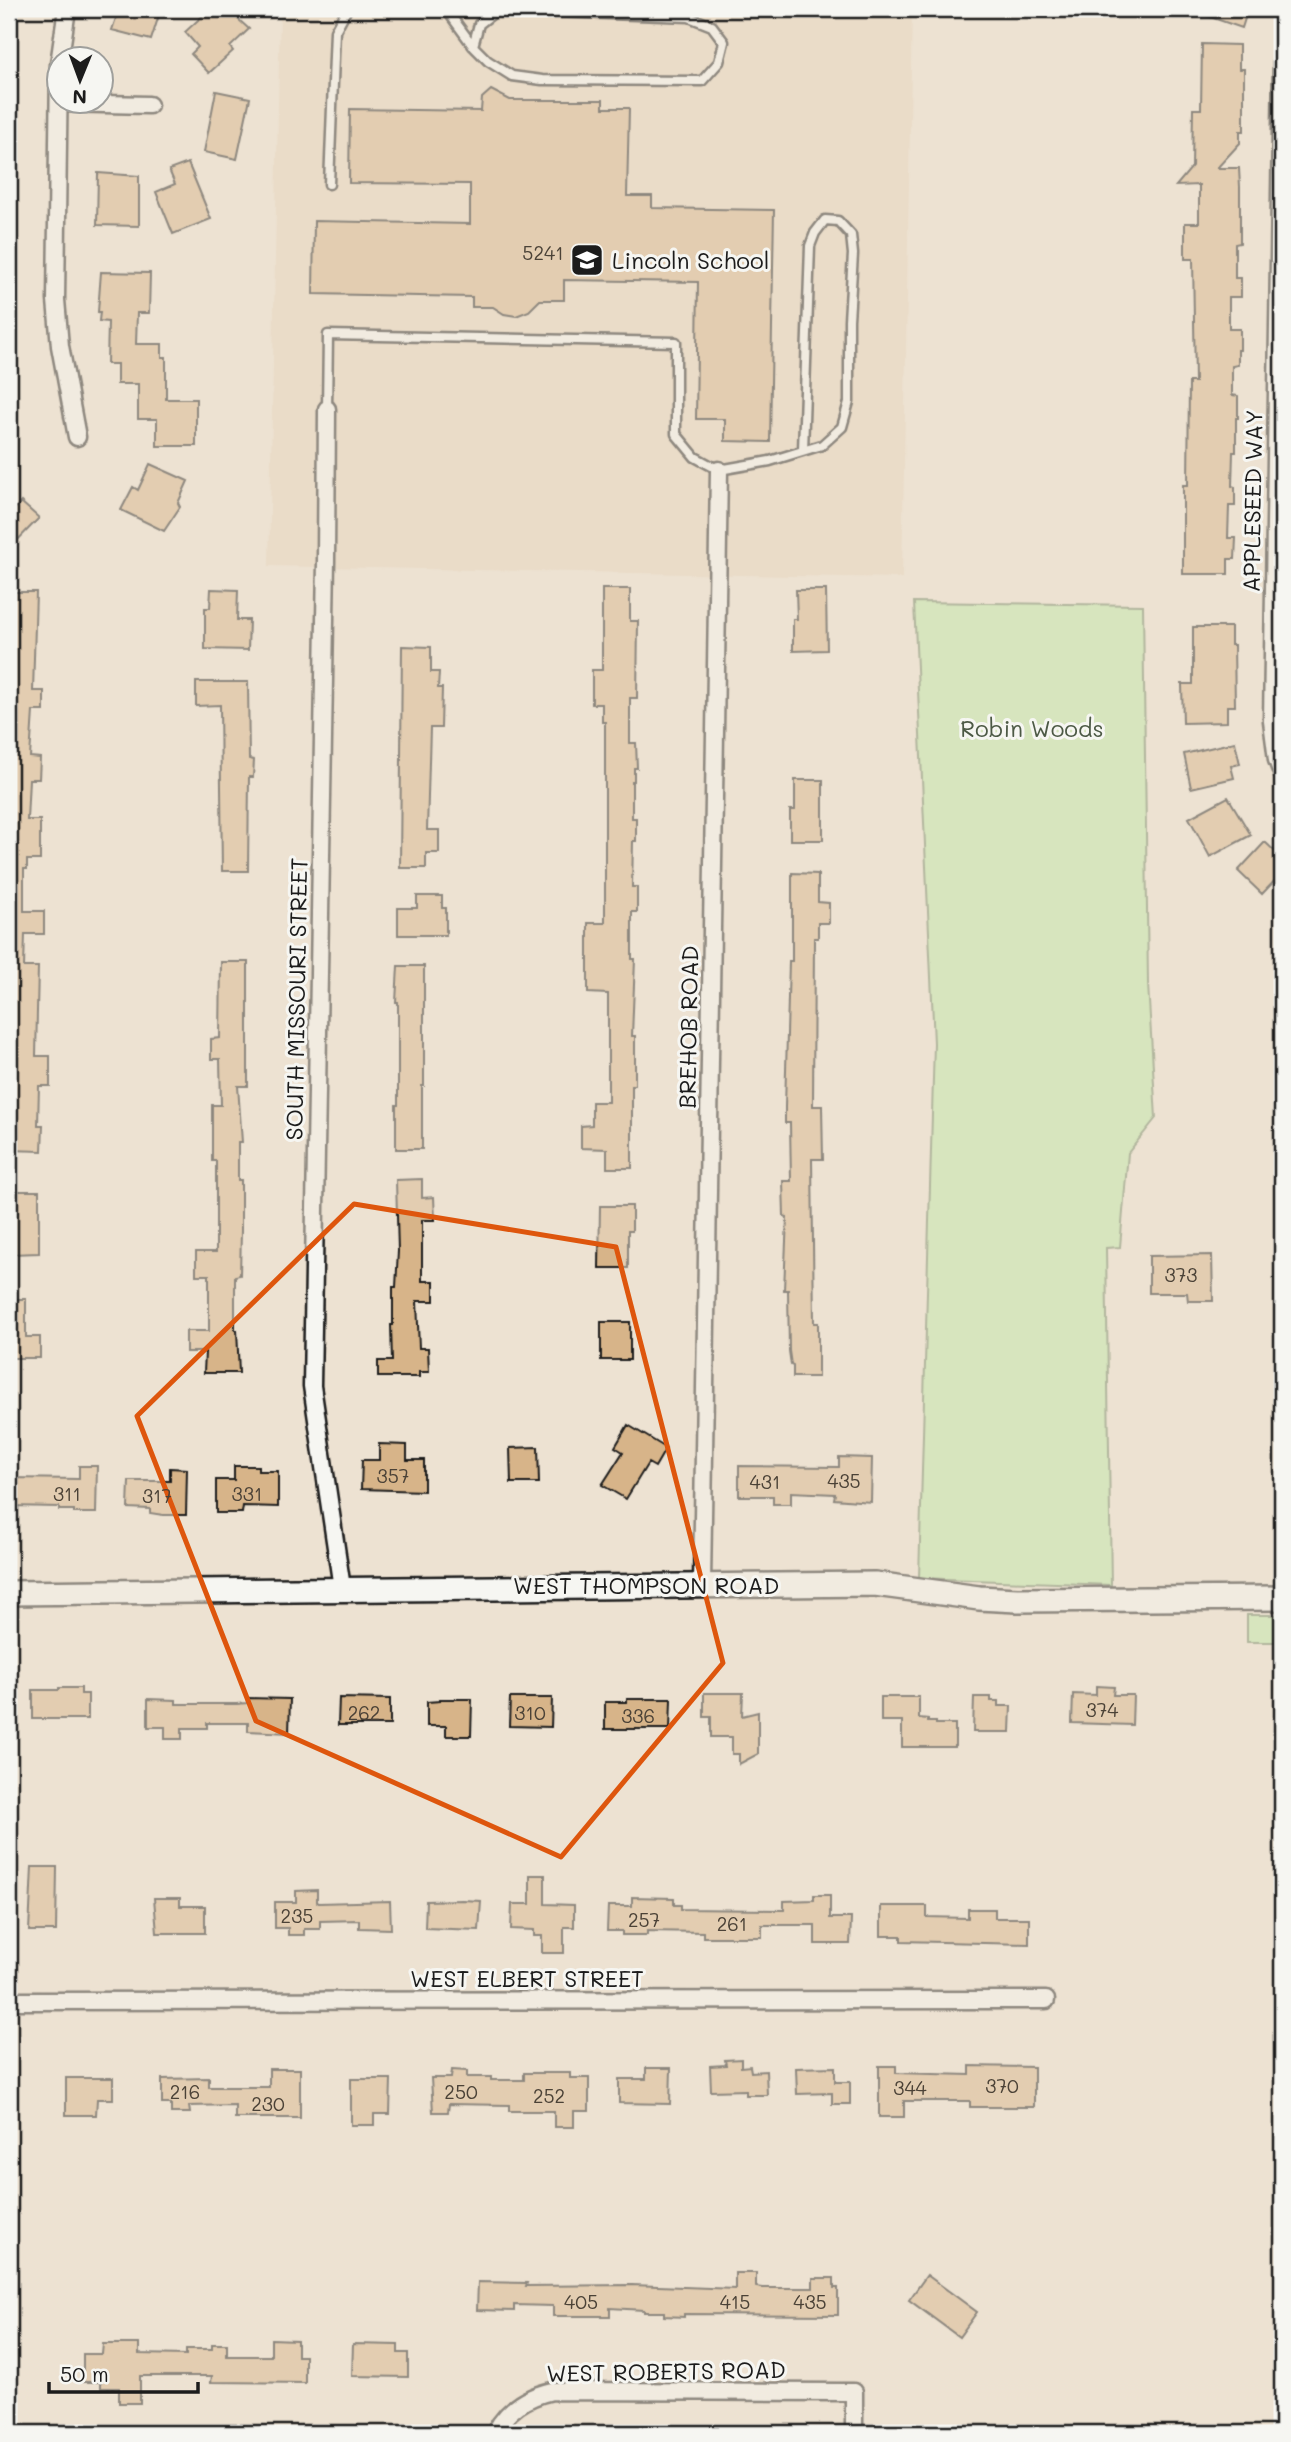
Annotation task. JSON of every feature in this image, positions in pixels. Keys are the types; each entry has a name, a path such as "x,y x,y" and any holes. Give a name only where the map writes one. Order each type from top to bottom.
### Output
{"main road":[{"name":"WEST THOMPSON ROAD","path":"9,1593 875,1584 979,1598 1017,1600 1282,1598"}],"street":[{"path":"61,46 67,9"},
{"name":"APPLESEED WAY","path":"1282,61 1278,593 1272,738 1276,760 1282,773"},
{"path":"116,104 149,105"},
{"path":"59,116 57,316 77,437"},
{"name":"SOUTH MISSOURI STREET","path":"327,409 312,1386 342,1588"},
{"name":"BREHOB ROAD","path":"702,1584 719,470"},
{"name":"WEST ELBERT STREET","path":"9,2001 1045,2000"},
{"name":"WEST ROBERTS ROAD","path":"495,2433 505,2416 517,2405 552,2391 854,2392 854,2433"}],"lane":[{"path":"329,184 335,31 346,9"},
{"path":"446,9 473,46 488,61 512,76 542,80 702,81 719,62 724,42 712,26 688,17 497,10 479,24 473,46"},
{"path":"327,409 328,335 677,342 676,434 695,457 719,470 770,461 822,445 842,427 849,402 849,320 853,254 851,235 838,220 825,220 815,233 810,246 803,450"}],"highlighted area":[{"path":"354,1204 616,1247 723,1663 561,1857 256,1721 137,1416"}],"shaded area":[{"path":"280,9 912,9 902,578 269,566"}],"green space":[{"name":"Robin Woods","path":"914,602 1143,605 1148,984 1156,1118 1128,1153 1120,1247 1106,1248 1111,1585 919,1578 934,1043"},
{"path":"1247,1615 1282,1615 1282,1642 1247,1642"}],"building":[{"path":"119,9 161,9 151,40 112,30"},
{"path":"210,9 227,9 249,29 230,47 233,51 209,73 191,54 198,47 185,32"},
{"path":"1193,9 1248,9 1242,28"},
{"path":"1202,44 1239,45 1239,69 1244,69 1244,131 1240,131 1240,143 1217,168 1239,168 1240,187 1240,243 1235,244 1235,278 1241,278 1241,297 1229,297 1229,329 1240,329 1240,350 1238,365 1232,366 1232,395 1238,396 1238,418 1236,452 1233,452 1232,486 1235,487 1235,506 1229,506 1228,538 1236,538 1235,559 1228,559 1228,574 1183,574 1183,485 1188,485 1189,382 1195,382 1193,259 1185,259 1185,223 1199,223 1199,185 1176,186 1192,167 1193,109 1201,109"},
{"path":"491,90 510,100 603,100 603,108 629,108 627,196 652,196 652,208 774,210 770,442 725,441 725,419 696,419 698,282 564,280 564,300 540,300 529,311 516,316 504,314 493,307 472,307 472,297 313,294 314,221 470,224 470,184 349,183 350,109 481,111 482,98"},
{"path":"216,91 250,98 237,159 204,152"},
{"path":"188,163 211,219 173,234 156,192 175,184 169,170"},
{"path":"98,173 139,176 139,226 97,225"},
{"path":"101,272 150,273 149,313 137,313 136,344 162,344 162,357 166,357 166,399 196,399 196,446 157,446 157,419 138,419 138,384 117,384 117,364 107,364 108,322 99,321"},
{"path":"150,464 188,481 178,503 180,507 164,531 121,510 133,487 138,490"},
{"path":"21,502 39,518 9,549 9,515"},
{"path":"211,589 238,590 237,620 249,620 248,650 205,649 205,608 210,608"},
{"path":"602,589 630,589 630,621 638,621 637,698 630,698 630,743 636,743 637,768 634,768 632,781 632,818 636,818 636,841 633,841 632,887 637,887 637,912 632,912 632,959 635,959 632,1036 635,1036 635,1085 632,1085 632,1168 607,1168 607,1149 581,1148 581,1126 592,1125 592,1102 608,1102 608,994 588,993 588,923 605,923 605,722 602,722 602,704 592,704 592,670 602,670"},
{"path":"796,590 826,590 827,650 793,651 793,619 797,619"},
{"path":"12,592 36,592 33,691 44,691 44,711 33,711 30,757 40,758 39,779 29,779 27,820 40,820 40,860 27,860 27,869 24,869 24,911 44,911 44,934 25,934 24,967 38,967 36,1056 50,1056 50,1086 39,1086 38,1125 43,1125 42,1151 9,1150 9,1124 14,1124 15,1087 9,1087 9,627 12,627"},
{"path":"1193,627 1231,627 1235,706 1227,706 1227,722 1183,723 1182,684 1193,684"},
{"path":"402,646 431,647 431,672 439,672 438,688 442,688 441,728 430,728 427,830 439,830 439,853 426,853 426,868 400,868"},
{"path":"196,682 248,682 249,759 254,760 253,777 249,777 248,871 222,871 220,705 196,706"},
{"path":"1235,742 1240,764 1231,766 1234,778 1191,788 1184,754"},
{"path":"795,780 823,780 823,840 790,840 790,810 795,810"},
{"path":"1228,797 1251,835 1210,857 1189,818"},
{"path":"1265,842 1282,858 1282,873 1262,894 1238,871"},
{"path":"792,873 818,874 818,902 829,903 829,923 818,923 818,938 814,938 813,1106 822,1106 823,1159 812,1159 814,1323 818,1323 818,1377 793,1377 789,1351 788,1290 784,1290 787,1217 784,1216 783,1181 791,1181 790,1123 785,1123 785,1107 789,961 792,961"},
{"path":"417,896 442,896 442,908 446,908 446,935 398,935 398,908 417,908"},
{"path":"221,962 248,962 248,1086 238,1086 242,1142 238,1142 241,1231 240,1275 235,1276 235,1330 239,1373 204,1373 205,1352 186,1352 186,1331 209,1331 209,1275 196,1275 196,1252 216,1252 216,1161 212,1161 212,1105 221,1105 220,1059 211,1059 211,1039 220,1038"},
{"path":"398,966 424,966 422,1149 396,1149"},
{"path":"422,1179 422,1198 434,1197 435,1220 422,1220 422,1281 434,1281 434,1301 417,1301 419,1348 428,1348 429,1372 419,1372 419,1377 378,1377 378,1361 392,1361 393,1287 396,1287 398,1251 396,1180"},
{"path":"13,1191 39,1191 39,1253 11,1254 11,1229 14,1229"},
{"path":"600,1206 632,1206 632,1231 628,1231 628,1268 599,1268"},
{"path":"1212,1255 1213,1301 1188,1301 1187,1293 1149,1293 1149,1256"},
{"path":"9,1299 26,1299 26,1337 40,1337 40,1358 9,1358"},
{"path":"601,1322 630,1322 630,1360 601,1360"},
{"path":"628,1425 666,1448 655,1467 648,1463 626,1499 602,1485 623,1452 615,1447"},
{"path":"379,1444 407,1445 407,1460 424,1460 424,1491 361,1489 362,1460 379,1460"},
{"path":"538,1447 539,1483 511,1483 510,1448"},
{"path":"839,1457 872,1458 871,1502 834,1499 835,1494 791,1492 791,1504 773,1504 773,1496 739,1496 739,1466 839,1467"},
{"path":"79,1466 97,1466 96,1513 74,1513 74,1510 59,1510 59,1507 9,1506 9,1478 79,1479"},
{"path":"234,1466 258,1466 258,1471 278,1471 278,1507 243,1506 242,1513 216,1513 216,1480 234,1480"},
{"path":"170,1468 187,1469 186,1515 163,1515 150,1513 150,1509 128,1508 129,1481 170,1481"},
{"path":"1096,1686 1114,1687 1113,1695 1133,1695 1132,1725 1072,1723 1073,1694 1096,1695"},
{"path":"81,1688 81,1694 88,1694 88,1719 33,1719 33,1690"},
{"path":"704,1693 743,1693 742,1716 758,1712 758,1754 739,1764 739,1754 732,1754 732,1737 711,1737 711,1717 704,1717"},
{"path":"881,1697 919,1697 919,1718 936,1724 955,1724 955,1747 902,1747 902,1721 881,1721"},
{"path":"974,1697 991,1697 991,1701 998,1701 998,1706 1011,1706 1010,1732 973,1732"},
{"path":"247,1698 290,1699 289,1733 248,1731 248,1723 207,1723 207,1728 182,1728 182,1739 165,1739 165,1727 148,1727 148,1699 176,1700 176,1704 237,1704 247,1703"},
{"path":"339,1698 390,1699 390,1725 338,1725"},
{"path":"510,1698 552,1698 551,1727 509,1726"},
{"path":"440,1699 472,1699 471,1736 446,1736 446,1726 427,1726 427,1702"},
{"path":"627,1699 671,1699 670,1729 605,1729 605,1702 627,1702"},
{"path":"32,1867 57,1867 56,1931 29,1931"},
{"path":"530,1875 545,1875 545,1904 574,1905 574,1927 564,1927 564,1953 542,1953 542,1936 534,1936 534,1930 511,1929 512,1904 530,1904"},
{"path":"317,1890 319,1903 390,1901 391,1929 359,1928 359,1920 320,1921 320,1929 304,1929 304,1935 288,1935 288,1928 275,1928 275,1902 296,1902 296,1891"},
{"path":"814,1895 830,1895 830,1918 851,1918 850,1944 815,1944 815,1925 762,1925 762,1937 703,1937 703,1932 647,1931 647,1935 622,1935 622,1931 607,1931 608,1906 632,1906 632,1897 674,1898 674,1905 681,1905 681,1909 784,1910 784,1901 814,1900"},
{"path":"154,1898 180,1898 180,1906 205,1906 205,1933 157,1933"},
{"path":"426,1901 481,1901 479,1930 425,1928"},
{"path":"881,1906 927,1906 927,1917 968,1918 968,1909 995,1909 995,1918 1029,1918 1029,1944 901,1941 901,1936 881,1936"},
{"path":"741,2059 741,2067 750,2066 751,2072 766,2071 767,2095 746,2095 746,2090 711,2091 710,2066 726,2065 725,2060"},
{"path":"879,2066 896,2066 896,2073 970,2075 970,2066 1034,2067 1034,2107 970,2107 970,2101 904,2101 904,2117 879,2117"},
{"path":"835,2067 835,2082 850,2082 850,2104 832,2104 832,2093 797,2094 796,2068"},
{"path":"646,2068 671,2068 670,2104 619,2103 619,2079 646,2079"},
{"path":"269,2069 300,2069 300,2118 235,2118 235,2105 189,2106 190,2113 171,2113 171,2104 162,2104 162,2079 209,2078 209,2087 269,2087"},
{"path":"452,2070 467,2071 467,2077 491,2077 491,2080 524,2080 524,2073 570,2073 570,2078 589,2078 589,2111 574,2111 574,2127 554,2127 554,2111 509,2111 509,2105 449,2104 448,2112 433,2112 431,2078 451,2078"},
{"path":"66,2078 113,2078 113,2099 97,2099 96,2115 66,2115"},
{"path":"351,2079 391,2079 390,2114 374,2114 374,2125 351,2125"},
{"path":"735,2273 756,2273 756,2287 762,2288 813,2288 813,2278 834,2278 834,2288 838,2288 838,2315 684,2314 684,2317 664,2316 664,2312 610,2308 610,2316 553,2316 553,2306 514,2305 514,2311 477,2310 478,2282 527,2283 526,2286 632,2285 735,2289"},
{"path":"927,2275 977,2312 959,2337 909,2300"},
{"path":"271,2339 297,2340 297,2356 305,2356 305,2383 211,2382 212,2376 140,2376 140,2403 119,2403 119,2388 101,2388 101,2382 83,2382 83,2354 102,2354 103,2344 139,2344 139,2354 186,2355 186,2349 212,2349 212,2344 227,2344 227,2356 271,2356"},
{"path":"353,2344 398,2345 398,2353 408,2353 408,2377 352,2376"}],"place":[{"name":"Lincoln School","path":"587,260"}]}
